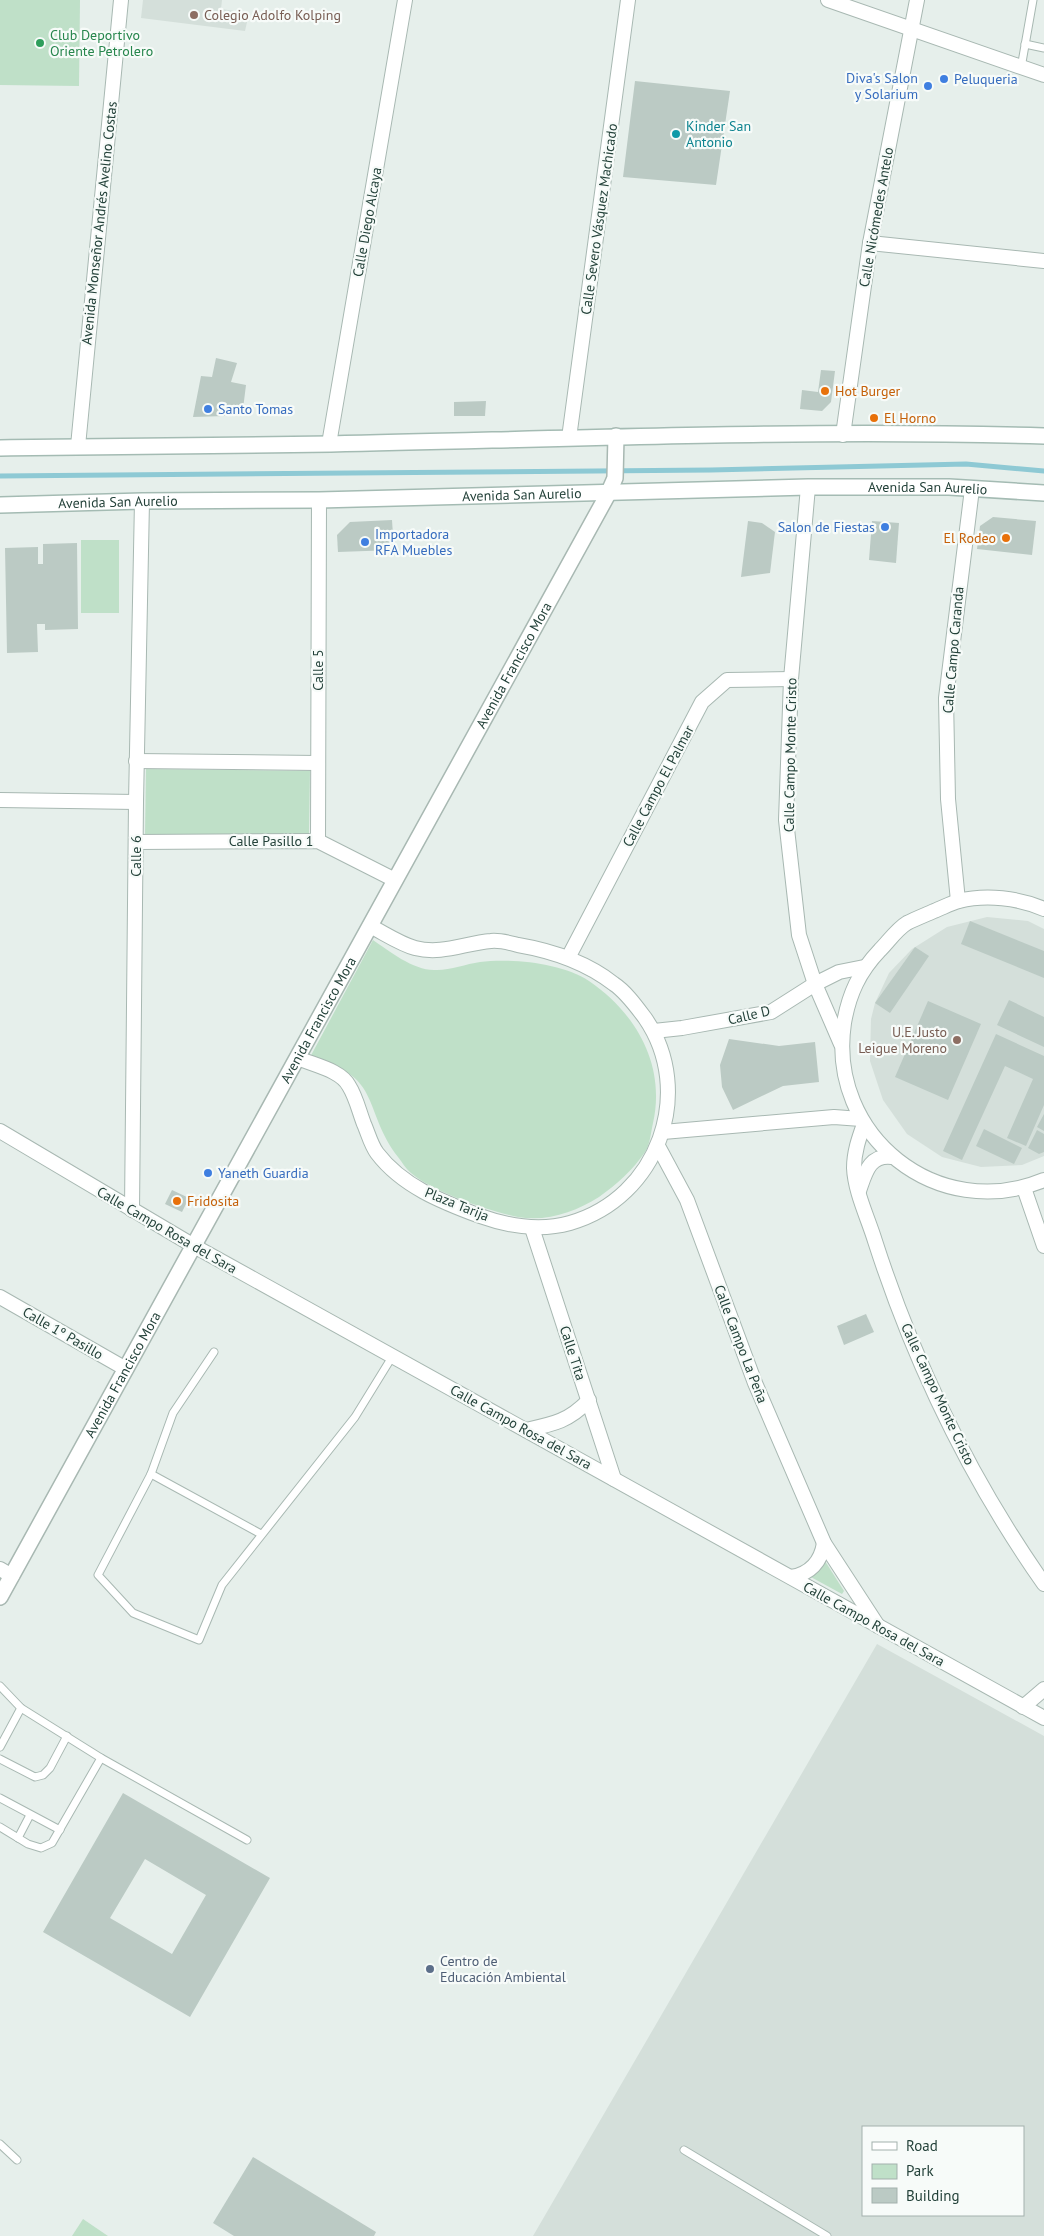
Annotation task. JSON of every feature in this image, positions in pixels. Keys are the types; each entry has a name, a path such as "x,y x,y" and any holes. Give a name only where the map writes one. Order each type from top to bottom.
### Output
{"main road":[{"path":"0,448 329,444 569,438 616,443 843,435 951,434 1044,436"},
{"name":"Avenida Francisco Mora","path":"0,1597 6,1573 126,1369 608,494 614,478 616,443"},
{"name":"Avenida San Aurelio","path":"0,505 608,494 808,488 972,489 1044,493"}],"street":[{"name":"Avenida Monseñor Andrés Avelino Costas","path":"78,446 121,0"},
{"name":"Calle Diego Alcaya","path":"329,444 405,0"},
{"name":"Calle Severo Vásquez Machicado","path":"569,438 628,0"},
{"path":"828,0 912,28 1021,69 1044,75"},
{"name":"Calle Nicómedes Antelo","path":"843,435 870,243 917,0"},
{"path":"870,243 1044,261"},
{"name":"Calle Campo Monte Cristo","path":"808,488 791,679 786,820 798,934 814,984 841,1044"},
{"name":"Calle Campo Caranda","path":"958,901 948,800 946,698 972,489"},
{"name":"Calle 5","path":"318,841 319,500"},
{"name":"Calle 6","path":"132,1210 137,842 136,761 142,501"},
{"name":"Calle Campo El Palmar","path":"568,956 702,702 727,680 791,679"},
{"path":"136,761 317,763"},
{"path":"0,800 136,802"},
{"name":"Calle Pasillo 1","path":"137,842 318,841 395,880"},
{"path":"1044,909 1033,904 996,897 958,901 905,924 864,967 847,1004 841,1044 846,1083 862,1121 876,1141 892,1157 932,1181 976,1192 1024,1188 1044,1180"},
{"name":"Plaza Tarija","path":"298,1058 338,1075 348,1084 375,1150 387,1166 410,1185 482,1216 532,1228 570,1223 605,1207 635,1182 658,1146 663,1132 669,1101 665,1060 654,1031 637,1006 615,984 568,956 494,940 440,951 414,948 370,926"},
{"name":"Calle D","path":"654,1031 682,1028 771,1012 814,984 839,972 864,967"},
{"path":"663,1132 834,1117 862,1121"},
{"name":"Calle Campo Monte Cristo","path":"862,1121 856,1146 854,1169 859,1192 891,1290 931,1385 978,1478 1044,1584"},
{"name":"Calle Campo Rosa del Sara","path":"0,1131 194,1246 1044,1718"},
{"name":"Calle Campo La Peña","path":"658,1146 687,1200 755,1383 824,1543 880,1628"},
{"path":"859,1192 870,1164 882,1157 892,1157"},
{"path":"1024,1188 1044,1246"},
{"name":"Calle Tita","path":"532,1228 614,1479"},
{"name":"Calle 1º Pasillo","path":"0,1297 126,1369"},
{"path":"526,1430 557,1423 575,1414 589,1400"},
{"path":"791,1577 799,1576 814,1566 824,1543"},
{"path":"1023,1707 1044,1689"}],"lane":[{"path":"1021,69 1033,0"},
{"path":"1025,44 1044,48"},
{"path":"214,1352 174,1413 151,1474 98,1575 133,1613 199,1640 222,1585 355,1417 392,1357"},
{"path":"151,1474 261,1534"},
{"path":"0,1686 21,1708 101,1758 247,1840"},
{"path":"0,1747 21,1708"},
{"path":"0,1759 35,1777 43,1776 50,1768 67,1736"},
{"path":"0,1827 18,1838 41,1848 52,1843 101,1758"},
{"path":"0,1798 60,1830"},
{"path":"18,1838 30,1815"},
{"path":"0,2144 17,2160"},
{"path":"684,2150 827,2236"}],"shaded area":[{"name":"Colegio Adolfo Kolping","path":"143,0 222,0 221,9 249,13 245,31 141,18"},
{"name":"U.E. Justo Leigue Moreno","path":"987,917 1028,921 1044,929 1044,1156 1022,1165 981,1167 942,1157 907,1134 883,1100 870,1061 871,1019 875,1003 889,973 912,949 947,927"},
{"path":"877,1644 1044,1736 1044,2236 533,2236"}],"green space":[{"name":"Club Deportivo Oriente Petrolero","path":"0,0 80,0 79,86 0,85"},
{"path":"81,540 119,540 119,613 81,613"},
{"path":"146,769 310,771 309,834 145,835"},
{"path":"373,940 402,959 426,969 445,969 492,961 536,963 578,975 606,994 621,1009 644,1042 651,1061 655,1081 656,1102 650,1138 647,1149 635,1165 624,1177 599,1197 560,1215 540,1218 518,1217 477,1205 447,1194 411,1173 387,1140 360,1083 348,1073 332,1066 308,1061"},
{"path":"825,1561 844,1591 842,1594 809,1576"},
{"path":"83,2219 108,2236 72,2236"}],"building":[{"name":"Kinder San Antonio","path":"635,81 730,91 716,185 623,177"},
{"path":"216,358 237,363 231,382 246,385 243,409 226,407 225,416 193,417 201,376 212,377"},
{"name":"Hot Burger","path":"821,370 835,371 831,402 822,411 800,409 802,390 818,392"},
{"path":"486,401 485,416 454,416 454,402"},
{"name":"El Rodeo","path":"993,517 1036,521 1032,555 977,549 980,526"},
{"name":"Importadora RFA Muebles","path":"392,520 394,550 338,552 337,535 350,522"},
{"path":"748,521 762,523 775,532 770,573 741,577"},
{"path":"872,521 899,523 896,563 869,560"},
{"path":"77,543 78,629 45,630 45,624 37,624 38,652 7,653 5,548 38,547 38,564 43,564 43,544"},
{"path":"970,921 1044,951 1044,978 961,944"},
{"path":"915,947 929,956 890,1013 875,1003"},
{"path":"1009,1000 1044,1017 1044,1047 997,1025"},
{"path":"928,1001 981,1024 948,1100 895,1077"},
{"path":"996,1034 1044,1056 1044,1105 1026,1146 1007,1138 1033,1079 1005,1066 962,1160 943,1151"},
{"path":"729,1039 779,1046 815,1042 819,1082 783,1086 733,1110 722,1087 720,1065"},
{"path":"1044,1114 1044,1131 1037,1127"},
{"path":"984,1129 1022,1148 1014,1164 976,1146"},
{"path":"1037,1130 1044,1134 1044,1152 1039,1154 1028,1148"},
{"name":"Fridosita","path":"172,1190 189,1198 182,1212 165,1204"},
{"path":"866,1314 874,1332 844,1345 837,1326"},
{"path":"123,1793 270,1878 190,2017 43,1932","holes":["145,1859 206,1895 172,1954 110,1918"]},
{"path":"253,2157 376,2232 374,2236 234,2236 213,2223"}],"waterway":[{"path":"0,476 711,470 966,464 1044,471"}],"place":[{"name":"Colegio Adolfo Kolping","path":"194,15"},
{"name":"Club Deportivo Oriente Petrolero","path":"40,43"},
{"name":"Peluqueria","path":"944,79"},
{"name":"Diva's Salon y Solarium","path":"928,86"},
{"name":"Kinder San Antonio","path":"676,134"},
{"name":"Hot Burger","path":"825,391"},
{"name":"Santo Tomas","path":"208,409"},
{"name":"El Horno","path":"874,418"},
{"name":"Salon de Fiestas","path":"885,527"},
{"name":"El Rodeo","path":"1006,538"},
{"name":"Importadora RFA Muebles","path":"365,542"},
{"name":"U.E. Justo Leigue Moreno","path":"957,1040"},
{"name":"Yaneth Guardia","path":"208,1173"},
{"name":"Fridosita","path":"177,1201"},
{"name":"Centro de Educación Ambiental","path":"430,1969"}]}
